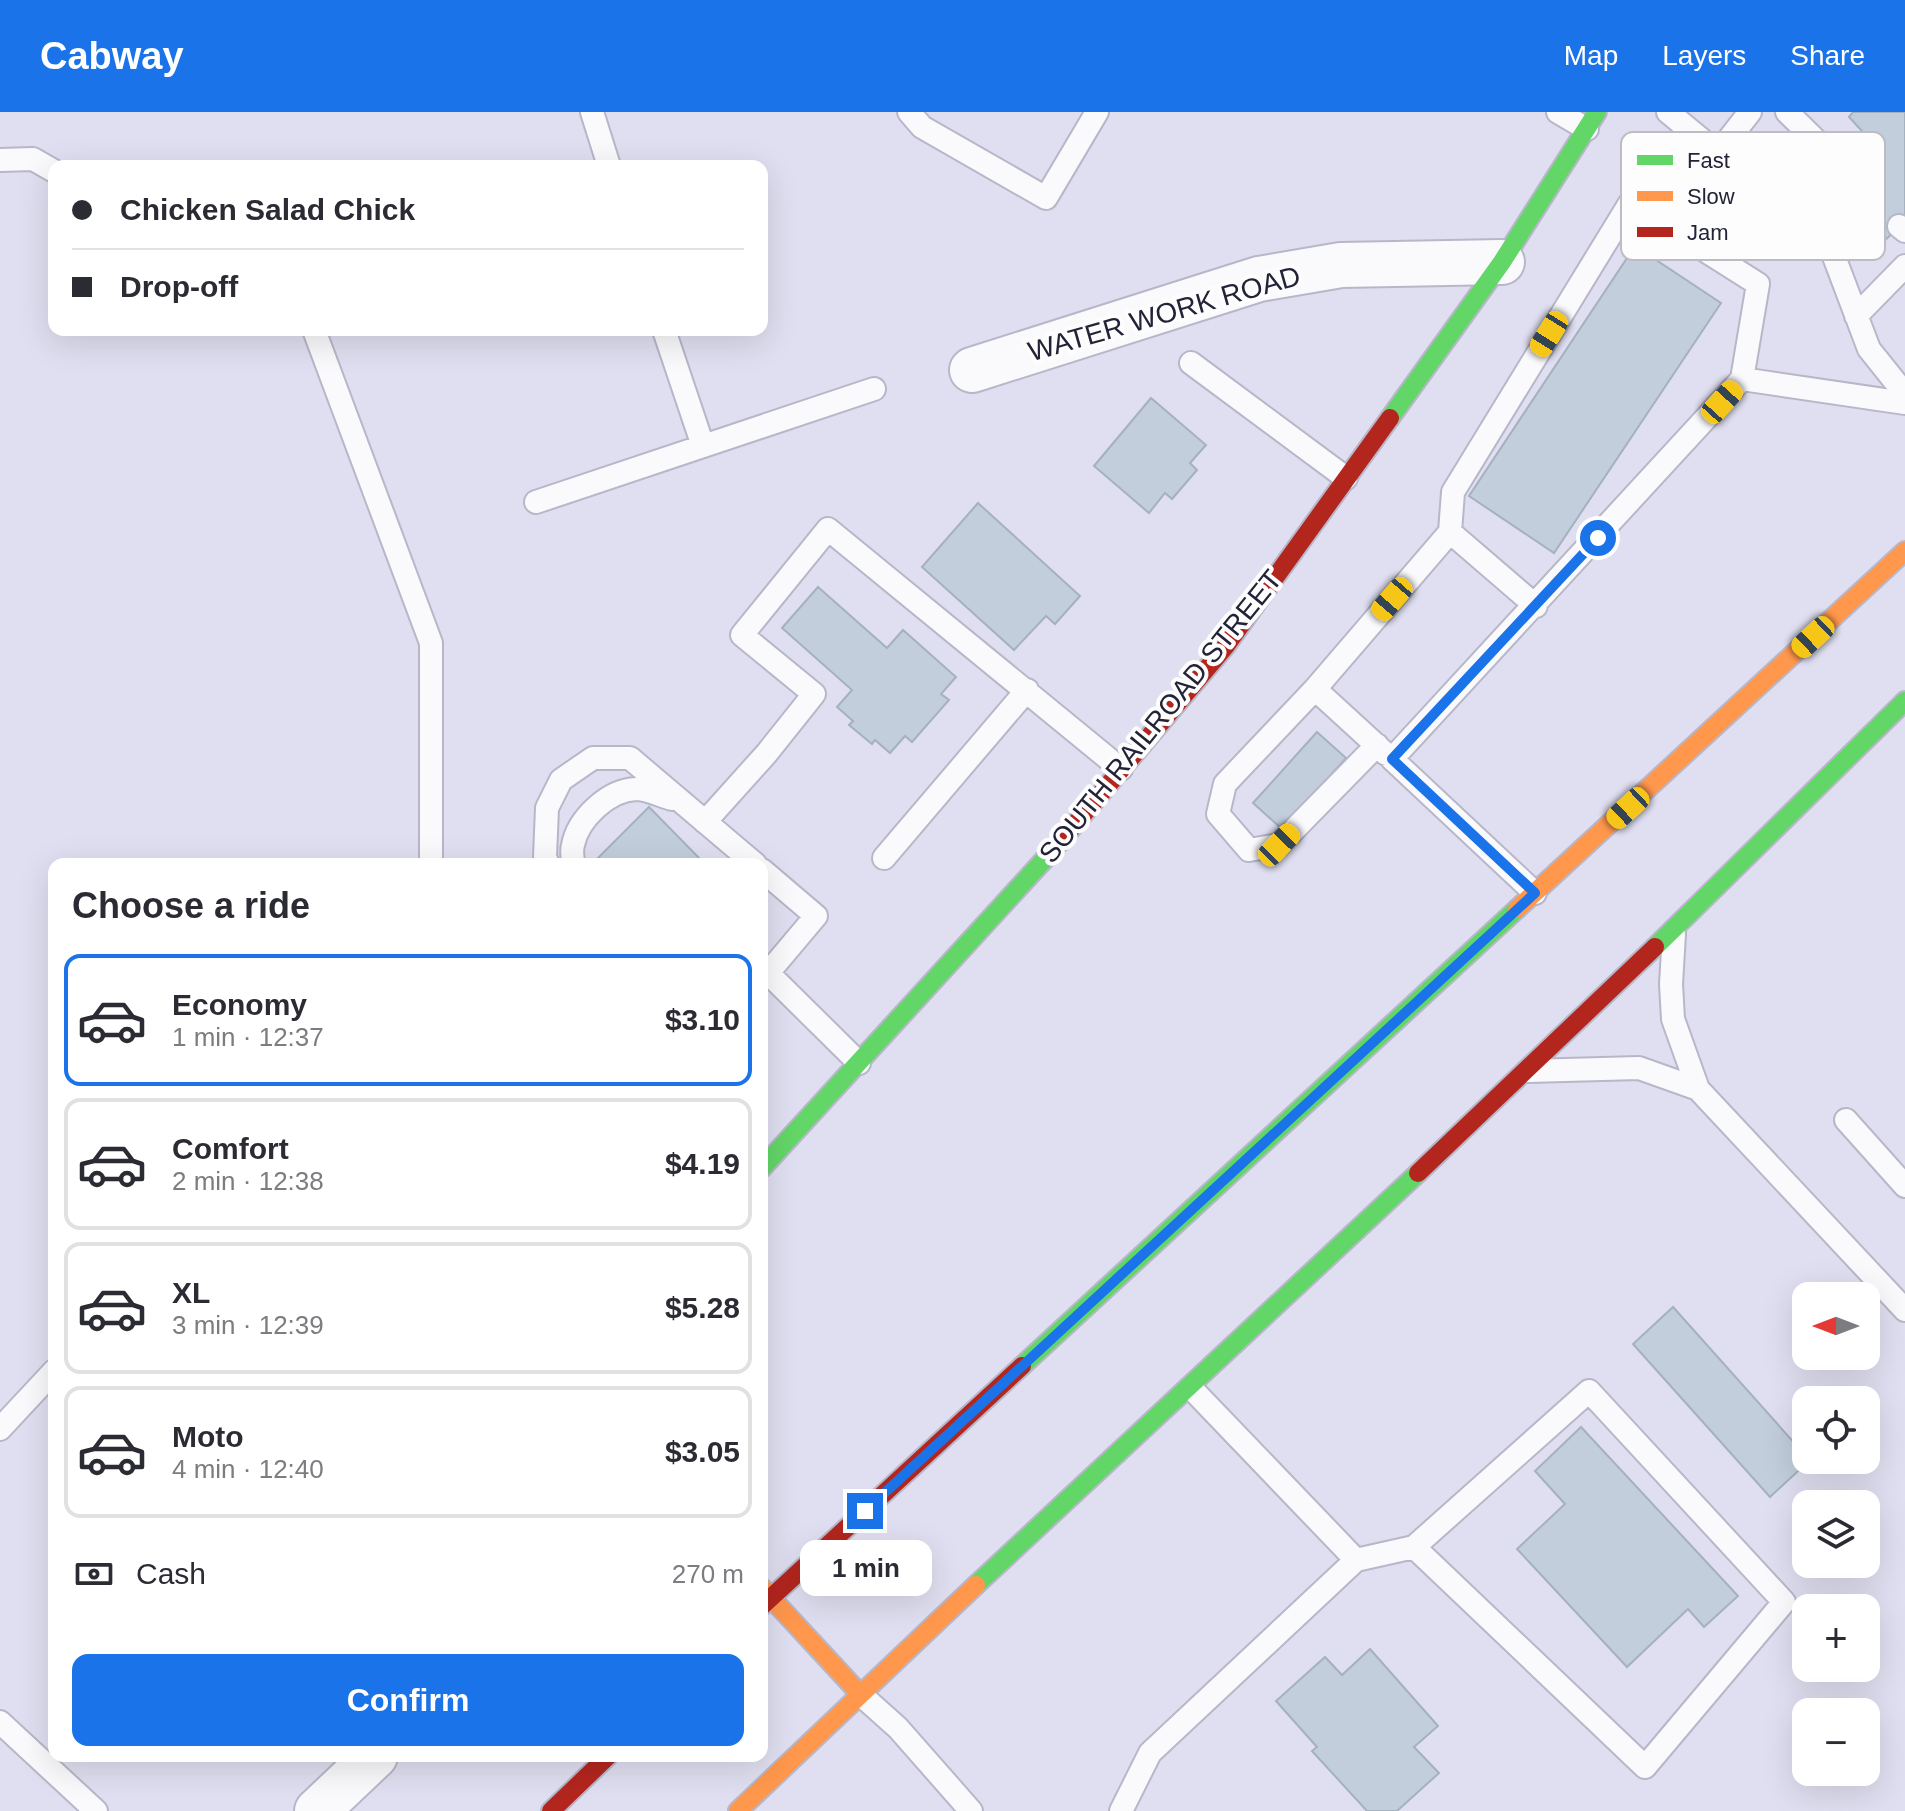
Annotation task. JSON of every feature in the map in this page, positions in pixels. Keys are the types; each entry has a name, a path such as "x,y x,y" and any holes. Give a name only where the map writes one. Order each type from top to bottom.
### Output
{"main road":[{"name":"SOUTH RAILROAD STREET","path":"768,1162 1032,875 1225,647 1502,262 1592,120"},
{"path":"768,1594 1905,551"},
{"path":"738,1811 1527,1071 1792,816 1905,701"},
{"path":"768,1600 860,1694"},
{"path":"551,1811 602,1762"}],"street":[{"name":"WATER WORK ROAD","path":"972,370 1259,279 1341,265 1502,262"},
{"path":"317,1811 369,1762"}],"lane":[{"path":"592,112 607,160"},
{"path":"909,112 922,127 1046,198 1097,112"},
{"path":"1558,112 1592,120"},
{"path":"1668,112 1692,132"},
{"path":"1734,132 1750,112"},
{"path":"1787,112 1807,132"},
{"path":"0,160 33,159 48,168"},
{"path":"1621,218 1453,492 1450,532 1315,689 1225,784 1218,814 1249,850 1279,845 1384,752 1536,606 1742,379 1758,284 1720,260"},
{"path":"1835,260 1869,349 1905,394"},
{"path":"1856,316 1905,266"},
{"path":"316,336 431,643 431,858"},
{"path":"666,336 703,446"},
{"path":"1191,363 1346,478"},
{"path":"1742,379 1905,403"},
{"path":"536,502 874,389"},
{"path":"705,822 767,753 814,694 742,635 828,529 1121,769"},
{"path":"1450,532 1536,606"},
{"path":"1315,689 1535,893"},
{"path":"884,858 1027,690"},
{"path":"545,858 547,808 561,780 593,758 630,758 748,858"},
{"path":"573,858 572,846 580,827 597,806 621,793 637,789 681,802"},
{"path":"768,875 816,916 768,972"},
{"path":"1674,929 1673,1019 1698,1089 1905,1310"},
{"path":"768,979 859,1063"},
{"path":"1527,1071 1639,1068 1698,1089"},
{"path":"1846,1120 1905,1186"},
{"path":"0,1429 48,1377"},
{"path":"1191,1388 1356,1560"},
{"path":"1121,1811 1150,1753 1356,1560 1414,1547 1589,1391 1784,1602 1645,1767 1414,1547"},
{"path":"860,1694 898,1728 971,1811"},
{"path":"0,1722 96,1811"}],"building":[{"path":"1853,112 1905,112 1905,221 1885,240 1885,132 1863,132 1849,117"},
{"path":"1626,260 1656,260 1721,303 1554,553 1469,496"},
{"path":"1151,398 1206,445 1190,463 1197,470 1172,499 1165,493 1149,513 1094,466"},
{"path":"978,503 1080,596 1055,624 1046,616 1014,650 922,567"},
{"path":"818,587 887,648 903,630 956,677 941,694 949,700 912,742 905,736 890,753 875,740 872,744 849,725 853,721 837,707 852,690 782,628"},
{"path":"1317,732 1346,758 1282,829 1253,803"},
{"path":"649,807 699,858 598,858"},
{"path":"1673,1307 1792,1440 1792,1474 1795,1474 1770,1497 1633,1344"},
{"path":"1581,1427 1738,1596 1704,1627 1688,1609 1627,1667 1517,1549 1565,1504 1535,1471"},
{"path":"1370,1649 1438,1726 1414,1747 1439,1773 1397,1811 1367,1811 1312,1751 1317,1747 1276,1701 1325,1657 1342,1675"}],"traffic: fast":[{"path":"1390,418 1502,262 1597,112"},
{"path":"1655,947 1905,701"},
{"path":"768,1161 1054,849"},
{"path":"1022,1366 1517,909"},
{"path":"976,1585 1418,1173"}],"traffic: slow":[{"path":"1517,909 1905,551"},
{"path":"738,1811 976,1585"},
{"path":"768,1594 860,1694"}],"traffic: jam":[{"path":"1054,849 1225,647 1390,418"},
{"path":"1418,1173 1655,947"},
{"path":"768,1600 1022,1366"},
{"path":"551,1811 602,1762"}],"route":[{"path":"865,1511 1535,893 1392,759 1598,538"}]}
